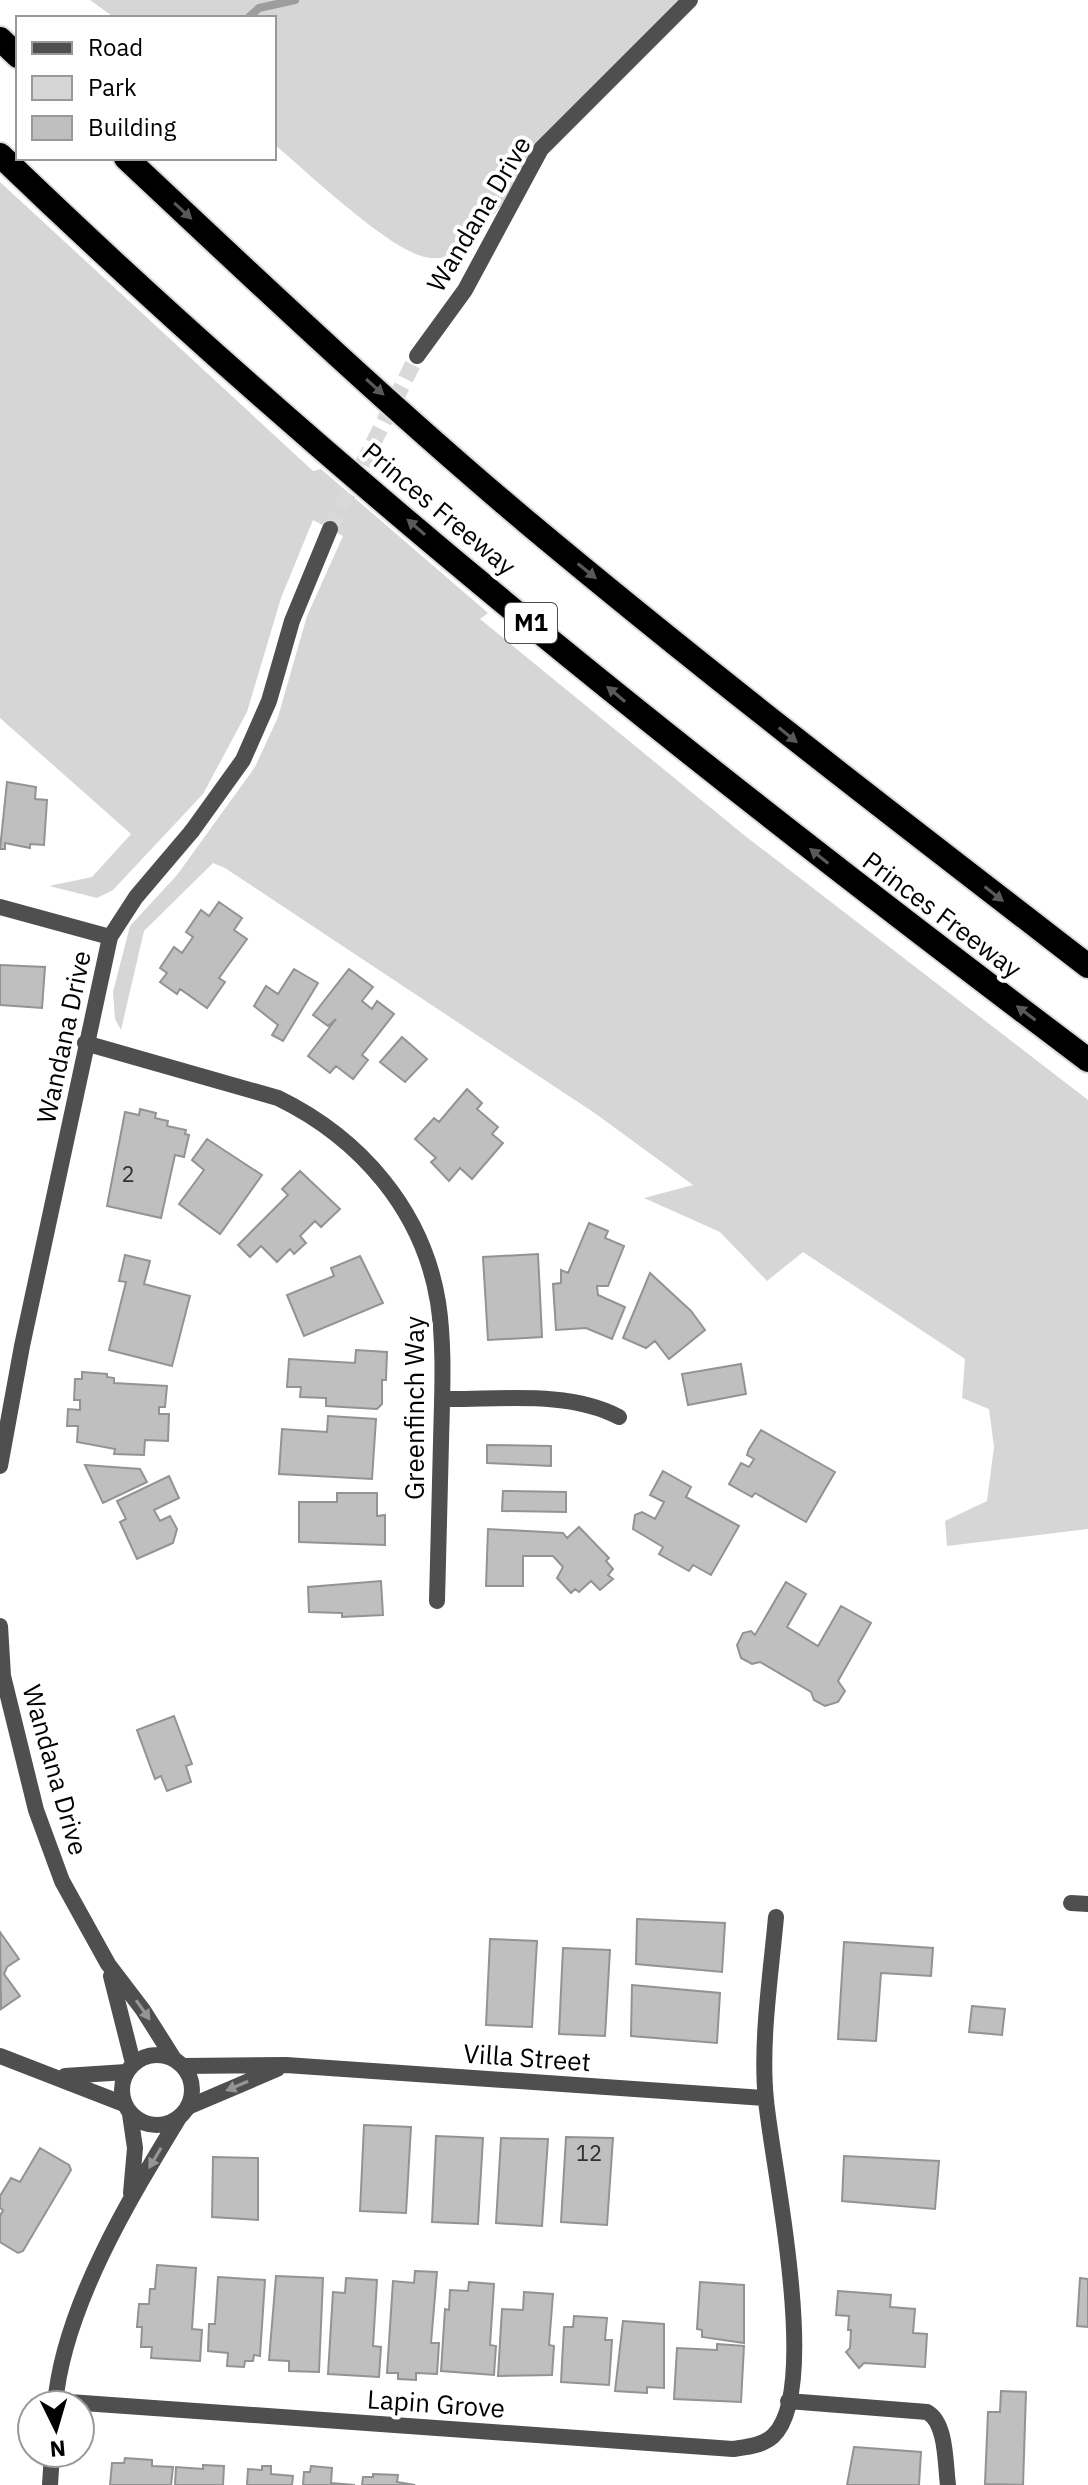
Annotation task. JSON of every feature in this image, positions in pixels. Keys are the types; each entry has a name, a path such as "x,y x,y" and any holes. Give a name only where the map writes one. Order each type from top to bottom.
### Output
{"highway":[{"path":"0,39 16,54"},
{"name":"Princes Freeway","path":"0,155 235,372 450,556 836,870 1088,1060"},
{"name":"Princes Freeway","path":"128,160 284,306 526,521 789,736 1088,966"}],"street":[{"name":"Wandana Drive","path":"417,356 465,290 541,149 690,0"},
{"name":"Wandana Drive","path":"0,1466 85,1043 110,937 136,897 192,831 243,760 269,701 292,621 330,529"},
{"path":"0,907 110,937"},
{"name":"Greenfinch Way","path":"85,1043 278,1098 317,1120 356,1152 400,1200 425,1253 438,1301 442,1399 437,1601"},
{"path":"442,1399 577,1402 600,1407 619,1417"},
{"name":"Wandana Drive","path":"0,1626 3,1676 36,1810 62,1881 108,1964 179,2062"},
{"name":"Lapin Grove","path":"96,2406 733,2449 754,2446 772,2437 783,2422 788,2401 795,2325 778,2173 765,2098 776,1917"},
{"name":"Wandana Drive","path":"108,1964 123,2013 129,2068"},
{"path":"58,2389 69,2332 130,2199 184,2112 192,2086 179,2062 153,2055 129,2068 59,2077"},
{"path":"0,2056 59,2077 127,2109 149,2125 171,2122 184,2112"},
{"name":"Villa Street","path":"179,2062 286,2065 765,2098"},
{"name":"Villa Street","path":"184,2112 286,2065"},
{"path":"129,2068 121,2094 135,2148 130,2199"},
{"path":"788,2401 927,2412 936,2417 939,2427 948,2485"}],"green space":[{"path":"90,0 684,0 587,100 467,248 436,258 409,251 390,240 276,146 276,16 112,16"},
{"path":"0,182 313,471 321,469 488,613 480,619 744,835 1088,1100 1088,1529 947,1546 945,1521 987,1501 994,1447 989,1409 962,1398 965,1359 803,1252 767,1281 720,1232 644,1198 693,1185 596,1114 225,868 213,863 144,931 121,1030 115,1019 113,992 130,926 177,875 255,767 278,717 307,616 343,536 313,520 281,598 247,712 203,794 113,890 97,898 49,886 92,877 131,834 0,718"}],"building":[{"path":"7,782 36,787 35,799 47,800 44,845 30,844 30,848 5,843 5,849 0,849"},
{"path":"219,902 242,918 234,930 247,939 219,978 225,982 207,1008 180,989 177,994 160,982 167,973 160,968 174,947 182,953 193,937 186,932 201,910 209,916"},
{"path":"0,965 45,967 42,1008 0,1005"},
{"path":"294,969 318,983 283,1041 272,1035 278,1025 254,1006 266,986 278,994"},
{"path":"349,969 373,987 362,1001 372,1009 377,1001 394,1014 362,1055 368,1060 353,1079 336,1066 330,1073 308,1056 336,1019 328,1026 313,1015"},
{"path":"402,1037 427,1059 405,1082 380,1062"},
{"path":"467,1089 482,1103 477,1109 498,1127 492,1134 503,1143 472,1179 460,1168 449,1181 431,1162 436,1158 415,1139 434,1118 439,1122"},
{"path":"140,1109 156,1113 155,1118 168,1121 167,1126 186,1130 185,1134 189,1135 184,1157 175,1155 161,1218 107,1206 125,1112 139,1115"},
{"path":"207,1139 262,1175 220,1234 179,1204 204,1170 192,1160"},
{"path":"300,1171 340,1209 321,1227 315,1221 300,1236 306,1243 294,1254 290,1249 277,1262 261,1246 250,1257 238,1245 288,1195 282,1189"},
{"path":"589,1223 608,1231 605,1238 624,1246 608,1286 597,1286 598,1295 625,1307 612,1339 586,1328 556,1330 553,1284 561,1283 561,1270 568,1273"},
{"path":"538,1254 542,1337 488,1340 483,1257"},
{"path":"125,1255 150,1261 144,1284 190,1296 172,1366 109,1350 126,1282 119,1281"},
{"path":"360,1256 383,1303 304,1336 287,1295 334,1276 331,1268"},
{"path":"650,1273 691,1311 705,1330 669,1359 655,1341 646,1348 623,1338"},
{"path":"356,1350 387,1352 382,1404 377,1409 326,1406 326,1398 300,1397 301,1387 287,1387 289,1359 355,1363"},
{"path":"741,1364 746,1394 688,1405 682,1374"},
{"path":"82,1372 107,1374 107,1377 114,1378 114,1383 167,1386 165,1407 159,1407 159,1414 169,1414 168,1441 145,1440 144,1455 114,1454 115,1449 77,1442 78,1426 67,1426 68,1409 80,1410 80,1400 74,1400 75,1379 82,1379"},
{"path":"328,1416 376,1419 372,1479 279,1474 282,1429 327,1432"},
{"path":"761,1430 835,1472 806,1522 755,1493 752,1497 729,1484 741,1463 749,1467 754,1459 747,1455"},
{"path":"487,1445 551,1446 551,1466 487,1463"},
{"path":"85,1465 140,1469 147,1482 103,1503"},
{"path":"663,1471 691,1487 686,1497 739,1526 711,1575 693,1565 689,1571 659,1554 663,1547 633,1529 635,1515 642,1512 655,1519 664,1502 650,1495"},
{"path":"169,1476 179,1498 154,1510 160,1521 170,1516 177,1529 173,1543 137,1559 120,1522 126,1519 117,1501"},
{"path":"503,1491 566,1492 566,1512 502,1511"},
{"path":"337,1493 377,1493 377,1516 385,1515 385,1545 299,1542 299,1502 337,1502"},
{"path":"579,1527 609,1558 606,1561 613,1569 608,1575 613,1579 600,1590 591,1581 579,1592 575,1589 571,1593 557,1578 563,1567 553,1556 523,1556 523,1586 486,1586 488,1529 563,1533 567,1538"},
{"path":"381,1581 383,1615 342,1617 342,1613 309,1612 308,1587"},
{"path":"786,1582 806,1594 787,1627 818,1646 841,1606 871,1623 838,1681 845,1691 838,1702 825,1706 814,1700 811,1692 760,1662 752,1664 741,1658 737,1645 743,1633 751,1631 755,1635"},
{"path":"174,1716 192,1764 186,1766 191,1782 167,1791 161,1776 155,1779 137,1730"},
{"path":"637,1919 725,1923 722,1972 636,1964"},
{"path":"0,1932 19,1959 7,1967 4,1974 20,1996 1,2009"},
{"path":"490,1939 537,1941 532,2027 486,2025"},
{"path":"844,1942 933,1948 931,1976 881,1973 876,2041 838,2039"},
{"path":"563,1948 610,1950 605,2036 559,2034"},
{"path":"632,1985 720,1993 717,2043 631,2036"},
{"path":"972,2006 1005,2009 1002,2035 969,2032"},
{"path":"364,2125 411,2127 406,2213 360,2211"},
{"path":"436,2136 483,2138 478,2224 432,2222"},
{"path":"566,2137 613,2138 607,2225 561,2222"},
{"path":"501,2138 548,2139 542,2226 496,2223"},
{"path":"40,2148 69,2165 71,2170 23,2251 18,2253 0,2242 0,2216 3,2210 0,2208 0,2196 11,2178 20,2182"},
{"path":"844,2156 939,2161 935,2209 842,2201"},
{"path":"213,2157 258,2158 258,2220 212,2217"},
{"path":"157,2265 196,2268 192,2329 202,2330 200,2361 151,2358 152,2347 141,2347 142,2327 137,2327 139,2304 149,2304 150,2289 155,2289"},
{"path":"415,2271 437,2272 431,2343 439,2343 437,2374 416,2373 416,2380 398,2379 398,2373 387,2373 393,2281 414,2283"},
{"path":"276,2276 323,2278 319,2372 289,2371 289,2361 269,2360"},
{"path":"218,2277 265,2280 260,2356 254,2355 253,2361 245,2361 244,2367 227,2366 228,2353 208,2351 209,2324 215,2324"},
{"path":"346,2278 377,2280 373,2346 381,2347 379,2377 328,2374 333,2292 345,2293"},
{"path":"1080,2278 1088,2279 1088,2327 1077,2326"},
{"path":"469,2282 494,2284 490,2345 496,2346 494,2375 441,2371 445,2309 449,2310 450,2290 468,2291"},
{"path":"700,2282 744,2285 744,2343 702,2337 702,2330 697,2329"},
{"path":"838,2291 891,2295 890,2307 915,2309 913,2333 927,2334 925,2367 864,2363 859,2368 846,2352 850,2348 851,2330 848,2330 849,2316 836,2315"},
{"path":"524,2292 553,2294 549,2345 554,2346 552,2375 498,2376 502,2309 523,2310"},
{"path":"574,2316 607,2318 605,2340 612,2340 609,2385 561,2382 564,2327 573,2327"},
{"path":"623,2321 664,2324 664,2388 647,2387 647,2393 615,2391"},
{"path":"717,2344 744,2346 741,2402 674,2399 677,2348 717,2350"},
{"path":"1001,2391 1026,2392 1023,2485 985,2484 988,2412 1000,2412"},
{"path":"854,2447 921,2452 919,2485 847,2485"},
{"path":"125,2458 152,2460 152,2466 173,2467 171,2485 110,2485 112,2463 124,2463"},
{"path":"203,2465 224,2466 223,2485 175,2485 176,2467 203,2469"},
{"path":"262,2466 271,2466 271,2474 293,2476 292,2485 247,2485 248,2469 262,2470"},
{"path":"311,2466 332,2468 331,2483 355,2485 303,2485 304,2472 310,2472"},
{"path":"373,2474 398,2475 397,2482 415,2485 362,2485 363,2477 373,2477"}],"waterway":[{"path":"250,16 259,8 295,0"}],"tunnel":[{"path":"330,529 417,356"}]}
